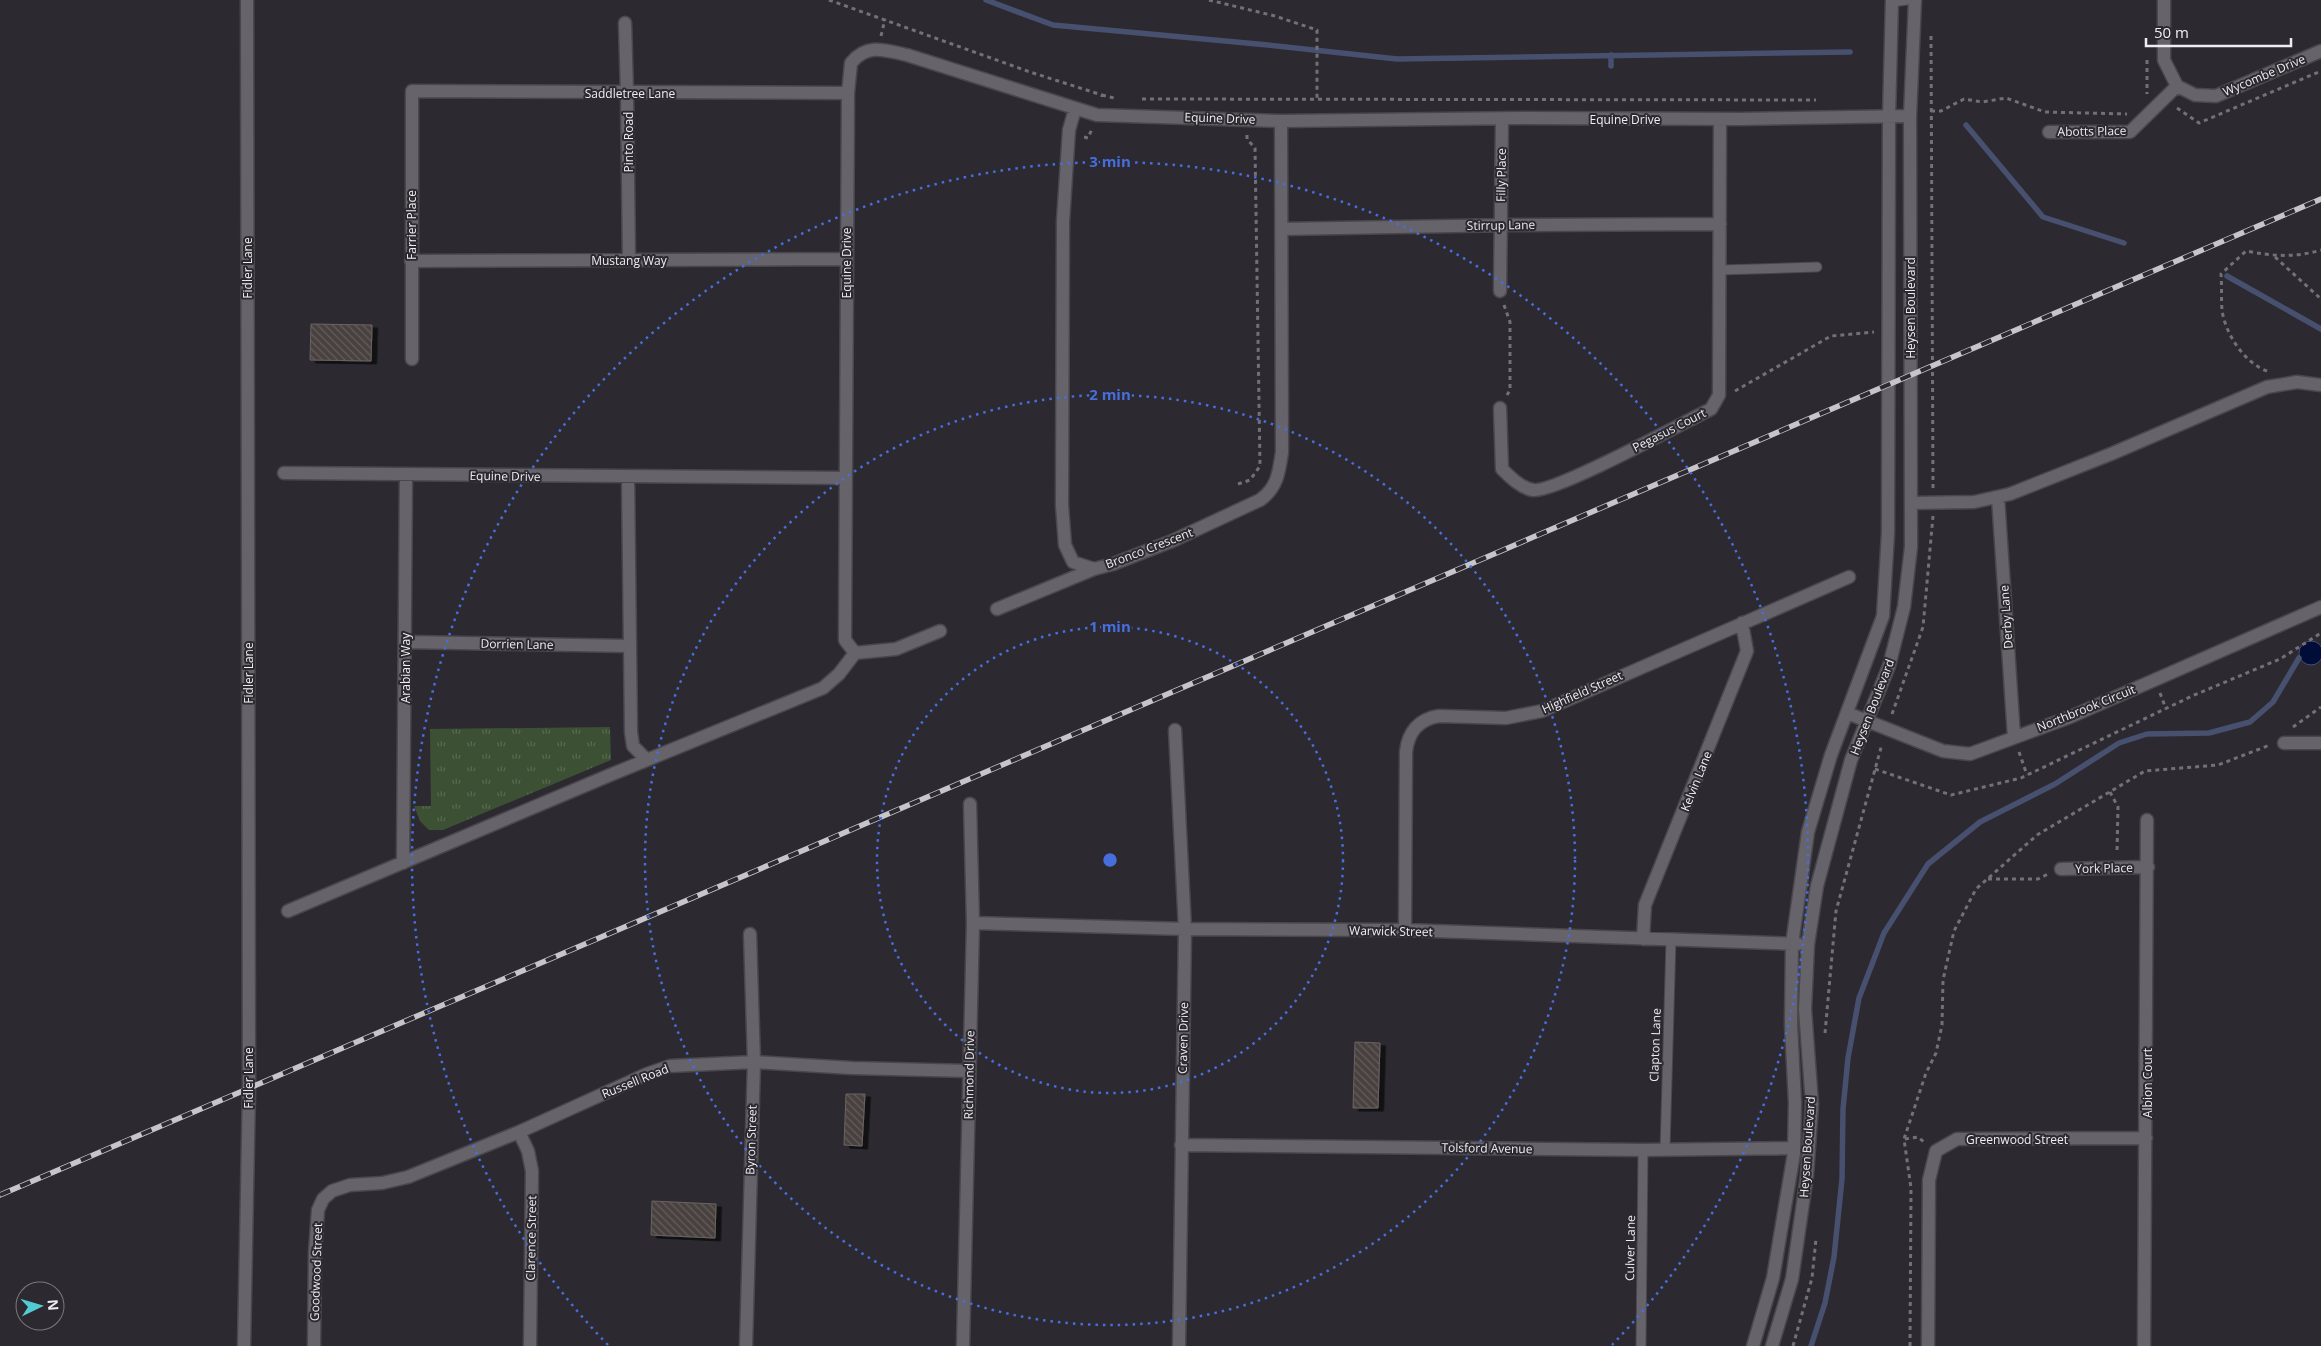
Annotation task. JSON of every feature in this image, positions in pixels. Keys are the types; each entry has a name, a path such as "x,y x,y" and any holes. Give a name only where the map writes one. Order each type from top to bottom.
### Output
{"street":[{"name":"Fidler Lane","path":"244,1346 248,1089 247,0"},
{"name":"Heysen Boulevard","path":"1772,1346 1792,1279 1807,1175 1812,1104 1806,1009 1808,944 1817,886 1851,760 1889,666 1904,607 1911,547 1910,116 1915,0"},
{"path":"2164,0 2164,60 2177,86"},
{"name":"Heysen Boulevard","path":"1753,1346 1773,1278 1794,1148 1795,1103 1791,1024 1792,944 1808,832 1847,713 1883,616 1888,551 1890,412 1889,117 1892,1"},
{"name":"Pinto Road","path":"624,24 627,93 629,260"},
{"name":"Equine Drive","path":"856,653 845,640 846,259 850,63 863,52 878,48 907,55 1097,115 1281,121 1910,116"},
{"name":"Wycombe Drive","path":"2177,86 2195,95 2216,96 2321,51"},
{"name":"Abotts Place","path":"2049,132 2130,132 2177,86"},
{"name":"Saddletree Lane","path":"412,91 848,93"},
{"name":"Farrier Place","path":"412,91 412,359"},
{"name":"Bronco Crescent","path":"1075,109 1069,130 1062,222 1062,505 1065,545 1073,562 1094,569 1113,564 1172,541 1260,500 1271,492 1279,472 1282,452 1281,121"},
{"path":"1719,395 1720,119"},
{"name":"Filly Place","path":"1500,290 1502,120"},
{"name":"Stirrup Lane","path":"1282,230 1720,224"},
{"name":"Mustang Way","path":"411,261 846,259"},
{"path":"1911,503 1974,502 2010,494 2111,454 2266,387 2297,382 2321,385"},
{"name":"Pegasus Court","path":"1500,408 1502,469 1513,480 1533,490 1548,488 1618,457 1710,409 1719,395"},
{"name":"Equine Drive","path":"284,472 846,478"},
{"name":"Arabian Way","path":"403,863 406,474"},
{"path":"628,477 630,732 633,746 647,760"},
{"name":"Derby Lane","path":"1998,497 2014,737"},
{"path":"997,609 1094,569"},
{"name":"Highfield Street","path":"1405,930 1406,752 1409,737 1418,725 1431,717 1439,716 1506,718 1542,711 1849,577"},
{"name":"Northbrook Circuit","path":"1847,713 1943,751 1970,754 2070,716 2321,607"},
{"name":"Kelvin Lane","path":"1643,939 1645,906 1747,651 1742,623"},
{"path":"288,911 823,688 839,674 856,653 896,649 940,632"},
{"name":"Dorrien Lane","path":"405,642 630,646"},
{"name":"Craven Drive","path":"1175,730 1185,930 1179,1346"},
{"path":"2284,743 2321,743"},
{"name":"Richmond Drive","path":"963,1346 973,923 970,804"},
{"name":"Albion Court","path":"2144,1346 2147,820"},
{"name":"York Place","path":"2061,869 2148,867"},
{"name":"Warwick Street","path":"973,923 1185,930 1405,930 1808,944"},
{"name":"Byron Street","path":"746,1346 754,1062 750,934"},
{"name":"Russell Road","path":"323,1199 332,1191 350,1185 382,1183 408,1177 519,1132 647,1074 670,1066 754,1062 852,1068 969,1071"},
{"name":"Clarence Street","path":"519,1132 528,1151 532,1170 530,1346"},
{"name":"Greenwood Street","path":"1936,1151 1957,1139 2146,1138"},
{"name":"Tolsford Avenue","path":"1181,1145 1643,1150 1794,1148"},
{"path":"1928,1346 1929,1180 1936,1151"},
{"name":"Goodwood Street","path":"314,1346 316,1231 318,1210 323,1199"}],"lane":[{"path":"1892,1 1908,0"},
{"path":"1720,270 1817,267"},
{"name":"Clapton Lane","path":"1665,1150 1671,940"},
{"name":"Culver Lane","path":"1641,1346 1643,1150"}],"path":[{"path":"829,0 1030,72"},
{"path":"1209,0 1317,30 1317,99"},
{"path":"1824,1039 1836,911 1875,769 1923,628 1933,521 1931,28"},
{"path":"2147,50 2147,102"},
{"path":"1102,95 1116,99"},
{"path":"1238,484 1250,480 1260,466 1255,148 1247,139 1247,98"},
{"path":"1931,111 1941,111 1964,100 1982,102 2006,98 2045,112 2136,114"},
{"path":"1135,99 1825,100"},
{"path":"2271,373 2260,369 2236,348 2222,312 2221,274 2246,251 2275,256 2304,255 2321,250"},
{"path":"2275,256 2321,298"},
{"path":"1500,290 1510,322 1510,390 1500,408"},
{"path":"1874,323 1874,342"},
{"path":"1719,395 1731,393 1831,336 1874,332"},
{"path":"1875,769 1951,795 2027,775 2192,696 2280,658 2321,633"},
{"path":"2014,737 2027,775"},
{"path":"1910,1346 1911,1188 1904,1139 1926,1073 1936,1052 1942,1025 1943,980 1954,931 1976,889 2037,835 2145,771 2218,765 2271,744 2284,743"},
{"path":"2110,792 2118,807 2117,868"},
{"path":"1988,879 2038,879 2061,869"},
{"path":"1904,1139 1918,1137 1936,1151"},
{"path":"1793,1346 1812,1278 1816,1230"}],"green space":[{"path":"610,727 611,760 443,830 429,830 420,821 414,806 431,806 430,729"}],"water":[{"path":"2311,641 2320,644 2323,653 2320,662 2311,665 2302,662 2299,653 2302,644"}],"building":[{"path":"311,324 372,325 371,361 310,360"},
{"path":"1355,1042 1380,1043 1378,1108 1353,1108"},
{"path":"846,1094 865,1094 862,1146 844,1145"},
{"path":"652,1201 716,1204 715,1238 651,1235"}],"waterway":[{"path":"986,0 1053,25 1397,59 1850,52"},
{"path":"1611,55 1611,66"},
{"path":"1966,125 2043,217 2124,243"},
{"path":"2227,276 2321,329"},
{"path":"1811,1346 1825,1303 1834,1257 1842,1179 1843,1109 1848,1058 1859,998 1884,933 1928,864 1980,822 2055,784 2119,743 2147,734 2209,733 2250,722 2273,702 2299,658"}],"railway":[{"path":"0,1195 2321,199"}]}
